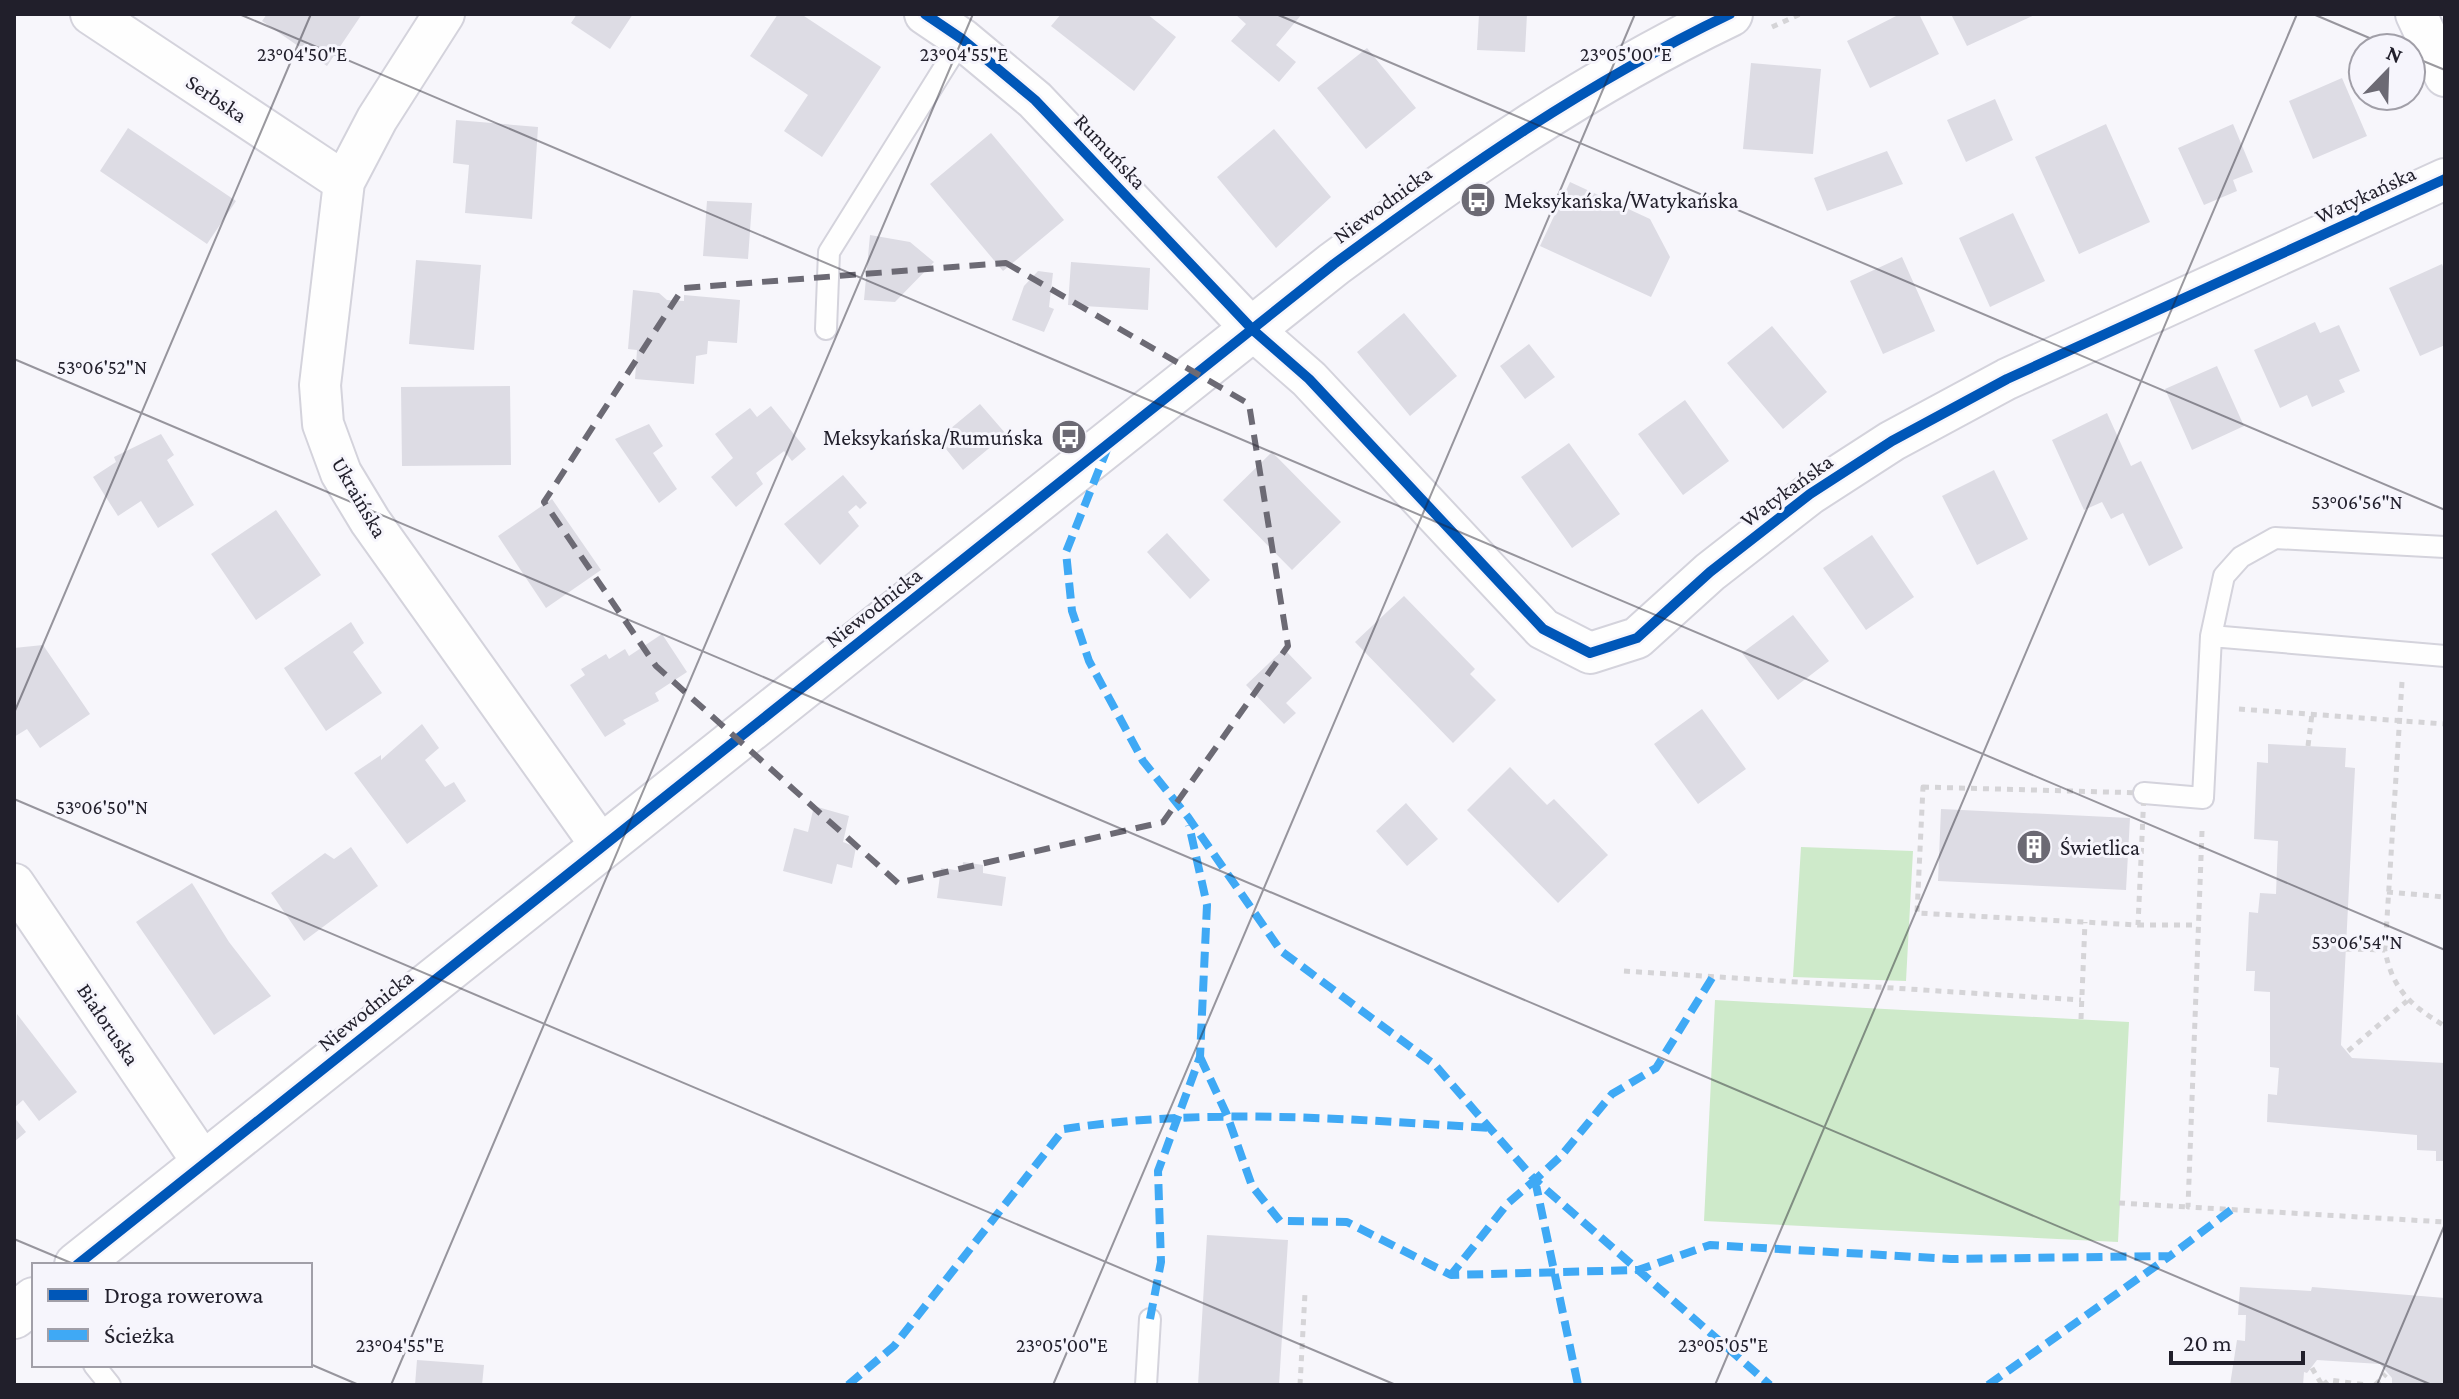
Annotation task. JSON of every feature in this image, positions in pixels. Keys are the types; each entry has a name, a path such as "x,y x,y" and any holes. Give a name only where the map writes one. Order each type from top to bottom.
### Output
{"street":[{"name":"Serbska","path":"91,14 344,182"},
{"name":"Ukraińska","path":"444,14 377,119 344,182 320,385 323,424 341,473 378,533 602,847"},
{"name":"Rumuńska","path":"925,14 969,26 1253,330"},
{"path":"2416,14 2445,76"},
{"name":"Niewodnicka","path":"80,1263 1334,264 1457,174 1568,100 1718,17"},
{"name":"Watykańska","path":"1253,330 1309,379 1543,629 1590,653 1637,638 1710,572 1773,523 1892,441 2007,379 2445,179"},
{"name":"Białoruska","path":"14,884 204,1164"},
{"path":"14,1316 32,1302"}],"lane":[{"path":"826,329 829,252 969,26"},
{"path":"2144,793 2203,798 2211,636 2224,576 2241,557 2275,538 2445,547"},
{"path":"2211,636 2445,656"},
{"path":"1146,1385 1150,1319"},
{"path":"96,1367 110,1385"}],"path":[{"path":"2405,653 2398,720 2385,950 2393,983 2407,1001 2445,1026"},
{"path":"2206,706 2445,724"},
{"path":"2308,746 2312,714"},
{"path":"2138,925 2144,793 1923,787 1917,913 2138,925 2198,925"},
{"path":"2188,1207 2203,798"},
{"path":"2387,892 2445,897"},
{"path":"2081,1019 2085,922"},
{"path":"2346,949 2385,950"},
{"path":"1624,971 2081,1000"},
{"path":"2348,1051 2407,1001"},
{"path":"2119,1203 2445,1222"},
{"path":"1300,1385 1305,1293"},
{"path":"2312,1368 2323,1385 2329,1380 2367,1385"},
{"path":"2375,1385 2386,1374"}],"highlighted area":[{"path":"1006,263 1249,404 1288,646 1163,822 898,883 656,666 544,502 683,288"}],"green space":[{"path":"1801,847 1913,851 1906,981 1793,977"},
{"path":"1715,1000 2129,1022 2118,1242 1704,1221"}],"building":[{"path":"267,14 362,14 327,66 262,21"},
{"path":"577,14 633,14 610,49 571,23"},
{"path":"778,14 801,14 881,67 822,157 784,131 808,95 750,56"},
{"path":"1061,14 1147,14 1176,37 1134,91 1051,26"},
{"path":"1235,14 1302,14 1276,45 1296,62 1279,82 1231,41 1246,24"},
{"path":"1479,14 1527,14 1525,52 1477,50"},
{"path":"1900,14 1919,14 1939,54 1870,88 1847,41"},
{"path":"1951,14 2037,14 1967,46"},
{"path":"1367,48 1416,108 1366,149 1317,88"},
{"path":"1751,63 1821,69 1813,154 1743,149"},
{"path":"2342,78 2347,90 2347,112 2357,112 2367,136 2313,159 2289,101"},
{"path":"1995,99 2013,140 1966,162 1947,120"},
{"path":"456,120 538,127 532,219 465,213 469,165 453,163"},
{"path":"2106,124 2150,222 2079,254 2035,157"},
{"path":"2233,124 2253,172 2233,180 2237,191 2204,205 2178,148"},
{"path":"128,128 236,201 207,244 100,171"},
{"path":"1274,129 1331,197 1276,248 1217,177"},
{"path":"991,133 1064,220 1003,271 930,184"},
{"path":"1887,151 1903,184 1827,211 1814,178"},
{"path":"1570,182 1650,219 1670,257 1651,297 1540,246"},
{"path":"707,201 752,203 748,259 703,256"},
{"path":"2013,213 2045,281 1990,307 1959,238"},
{"path":"870,235 910,242 934,262 895,302 864,300"},
{"path":"1902,257 1935,331 1883,354 1850,281"},
{"path":"416,260 481,265 474,350 409,344"},
{"path":"1071,262 1150,268 1148,310 1068,305"},
{"path":"2442,264 2445,272 2445,345 2420,356 2389,288"},
{"path":"1038,271 1053,273 1049,307 1054,309 1044,332 1012,320 1024,286"},
{"path":"633,290 659,293 667,300 684,301 684,295 740,300 737,343 708,341 707,354 696,356 694,384 635,379 637,350 628,349"},
{"path":"1404,313 1457,376 1410,416 1357,352"},
{"path":"2315,322 2320,333 2339,325 2360,371 2339,380 2345,392 2312,407 2307,395 2280,408 2254,350"},
{"path":"1772,326 1827,392 1783,429 1727,363"},
{"path":"1529,344 1555,377 1525,399 1500,366"},
{"path":"2217,366 2244,426 2192,450 2165,389"},
{"path":"510,386 511,465 402,466 401,387"},
{"path":"1685,400 1729,461 1683,495 1638,434"},
{"path":"980,404 1006,434 963,470 938,439"},
{"path":"771,406 806,449 792,461 784,451 756,473 763,484 736,507 711,477 733,458 715,434 750,408 757,417"},
{"path":"2107,413 2131,466 2141,461 2183,548 2149,566 2123,513 2111,519 2102,502 2084,510 2052,440"},
{"path":"649,424 663,446 653,453 677,489 659,503 615,439"},
{"path":"161,434 174,455 167,460 194,505 158,528 141,501 118,516 93,477 116,462 114,457"},
{"path":"1569,443 1620,514 1572,548 1521,477"},
{"path":"1272,452 1341,522 1292,570 1223,500"},
{"path":"1994,470 2028,539 1977,565 1942,496"},
{"path":"843,475 867,503 860,509 856,505 848,512 859,526 820,565 784,524"},
{"path":"552,499 601,570 546,608 498,536"},
{"path":"276,510 321,575 256,620 211,554"},
{"path":"1167,533 1210,580 1190,599 1147,552"},
{"path":"1872,535 1914,597 1866,630 1823,568"},
{"path":"1404,596 1475,669 1470,674 1496,700 1453,743 1355,642"},
{"path":"1793,615 1829,661 1778,700 1742,653"},
{"path":"351,622 364,643 353,652 382,693 326,731 284,668"},
{"path":"662,634 687,672 655,693 659,701 623,720 626,724 605,737 570,685 585,675 581,669 606,654 609,659 625,649 629,656"},
{"path":"43,645 90,714 40,748 27,729 14,737 14,648"},
{"path":"1284,649 1312,678 1286,703 1296,713 1284,724 1246,685"},
{"path":"1702,709 1746,769 1698,804 1654,744"},
{"path":"422,724 439,748 425,760 445,787 454,782 466,801 407,844 354,773 381,755 381,760"},
{"path":"2268,744 2346,748 2345,767 2355,768 2341,1045 2352,1058 2445,1063 2445,1161 2436,1161 2436,1151 2417,1150 2417,1135 2267,1122 2268,1094 2277,1095 2279,1068 2270,1067 2270,992 2254,991 2255,971 2246,971 2249,912 2258,913 2260,893 2276,894 2278,841 2254,839 2257,762 2268,763"},
{"path":"1510,767 1547,805 1554,799 1608,855 1558,903 1467,810"},
{"path":"1406,803 1438,839 1407,866 1376,831"},
{"path":"814,806 849,816 843,842 856,847 852,868 837,864 832,884 783,871 794,828 808,832"},
{"name":"Świetlica","path":"1941,809 2130,818 2126,890 1938,881"},
{"path":"351,847 378,886 304,941 271,893 325,853 334,859"},
{"path":"963,862 983,865 983,873 1006,877 1002,906 937,898 941,868 962,871"},
{"path":"192,883 229,942 271,996 214,1035 136,922"},
{"path":"17,1014 77,1092 39,1121 23,1100 14,1108"},
{"path":"14,1117 26,1132 14,1142"},
{"path":"1207,1235 1288,1240 1279,1385 1198,1385"},
{"path":"2240,1287 2311,1291 2312,1287 2445,1298 2445,1385 2392,1385 2392,1378 2380,1364 2317,1360 2307,1373 2304,1372 2303,1385 2230,1385 2237,1340 2245,1341 2246,1315 2238,1315"},
{"path":"417,1360 484,1365 482,1385 415,1385"}],"marked path":[{"path":"1108,447 1066,552 1072,611 1089,661 1143,761 1188,817 1281,951 1435,1065 1535,1180 1508,1203 1451,1275"},
{"path":"1150,1319 1161,1262 1158,1171 1200,1057 1207,905 1189,825"},
{"path":"1712,978 1656,1068 1612,1094 1561,1156 1535,1180 1770,1385"},
{"path":"1200,1057 1227,1115 1252,1186 1280,1221 1347,1222 1451,1275 1638,1270 1710,1245 1951,1259 2170,1256 2231,1210"},
{"path":"848,1385 894,1346 1064,1129 1117,1122 1223,1117 1330,1119 1490,1128"},
{"path":"1535,1180 1578,1385"},
{"path":"1988,1385 2170,1256"}],"cycle path":[{"path":"925,14 962,39 1035,100 1253,330 1309,379 1543,629 1590,653 1637,638 1710,572 1810,494 1892,441 2007,379 2445,179"},
{"path":"80,1263 1334,264 1430,195 1575,99 1730,14"}],"place":[{"name":"Meksykańska/Watykańska","path":"1478,200"},
{"name":"Meksykańska/Rumuńska","path":"1069,437"},
{"name":"Świetlica","path":"2034,847"}]}
